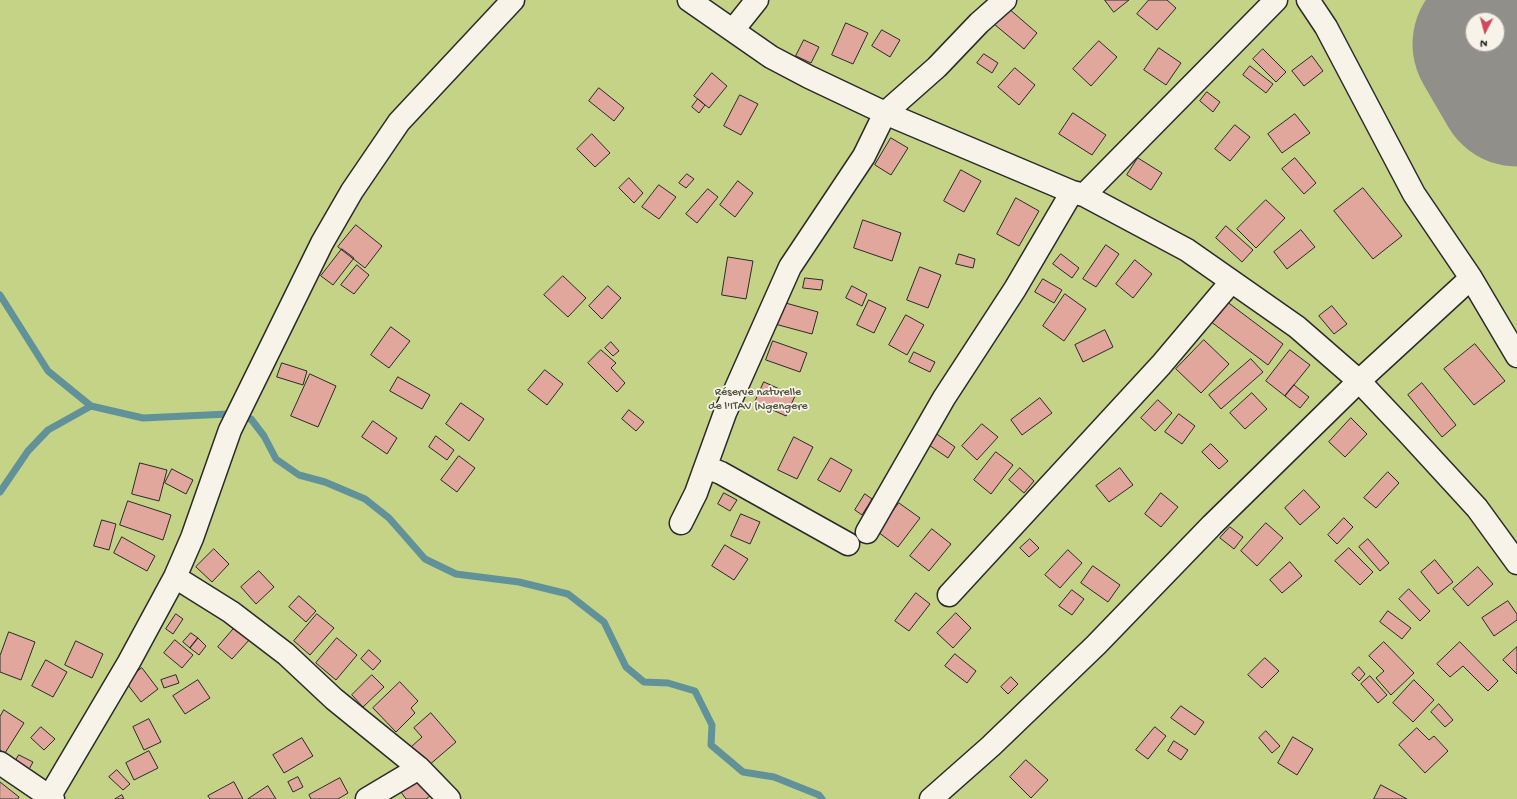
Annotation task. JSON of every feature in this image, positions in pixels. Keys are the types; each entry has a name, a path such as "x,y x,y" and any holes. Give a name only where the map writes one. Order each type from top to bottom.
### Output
{"street":[{"path":"0,763 51,798 74,753 129,662 175,577 192,538 230,430 303,278 352,191 398,122 513,0"},
{"path":"689,0 771,57 885,113 1078,194 1187,250 1296,327 1359,382 1477,508 1517,563"},
{"path":"733,30 757,0"},
{"path":"681,523 706,467 724,413 790,267 864,156 885,113 937,67 979,23 1005,0"},
{"path":"867,532 944,398 1078,194 1276,0"},
{"path":"1308,0 1326,27 1414,194 1471,278 1517,356"},
{"path":"931,799 991,746 1096,645 1212,525 1359,382 1471,278"},
{"path":"949,595 1161,365 1231,282"},
{"path":"706,467 721,473 848,544"},
{"path":"175,577 231,612 286,654 334,699 419,768 449,799"},
{"path":"368,799 419,768"}],"green space":[{"name":"Réserve naturelle de l'ITAV (Ngengere","path":"0,0 1517,0 1517,799 0,799"}],"building":[{"path":"1105,0 1129,0 1114,12"},
{"path":"1149,0 1167,0 1176,8 1157,30 1137,14"},
{"path":"1008,8 1037,33 1024,49 994,24"},
{"path":"846,23 868,33 853,64 832,55"},
{"path":"882,30 900,40 890,57 872,46"},
{"path":"804,40 819,47 811,63 796,56"},
{"path":"1099,41 1117,57 1091,86 1073,69"},
{"path":"1159,48 1181,63 1166,85 1144,70"},
{"path":"1263,49 1286,72 1276,82 1253,59"},
{"path":"984,54 998,63 992,73 977,63"},
{"path":"1312,56 1323,71 1304,86 1292,71"},
{"path":"1250,66 1273,84 1266,93 1243,75"},
{"path":"1015,68 1035,85 1019,105 998,87"},
{"path":"712,73 727,86 709,108 694,96"},
{"path":"599,88 624,108 614,121 589,101"},
{"path":"1207,92 1220,102 1213,112 1200,101"},
{"path":"740,95 758,104 741,135 724,126"},
{"path":"698,99 705,105 699,113 692,107"},
{"path":"1073,113 1106,135 1092,155 1059,134"},
{"path":"1295,114 1310,133 1282,153 1268,134"},
{"path":"1235,125 1250,137 1230,161 1215,149"},
{"path":"592,134 610,153 595,167 577,149"},
{"path":"891,138 908,148 891,175 875,165"},
{"path":"1138,158 1162,173 1151,190 1127,175"},
{"path":"1295,158 1316,183 1304,194 1282,169"},
{"path":"961,170 981,181 964,212 944,201"},
{"path":"687,174 694,179 686,188 679,183"},
{"path":"629,178 643,193 634,203 619,188"},
{"path":"738,181 753,193 735,217 720,205"},
{"path":"659,185 676,197 659,219 642,207"},
{"path":"1363,188 1402,236 1373,259 1334,211"},
{"path":"708,189 718,197 697,223 686,214"},
{"path":"1016,198 1039,211 1019,246 997,234"},
{"path":"1266,200 1285,218 1256,248 1237,229"},
{"path":"863,220 901,233 892,261 854,248"},
{"path":"356,225 382,246 365,268 338,247"},
{"path":"1226,226 1253,250 1242,262 1216,238"},
{"path":"1301,230 1315,247 1287,269 1274,252"},
{"path":"1106,245 1119,254 1096,287 1083,279"},
{"path":"342,249 354,258 333,285 321,276"},
{"path":"959,254 975,259 973,268 956,264"},
{"path":"1061,254 1079,268 1072,278 1053,264"},
{"path":"728,257 753,261 746,299 722,295"},
{"path":"1135,260 1152,274 1133,298 1116,284"},
{"path":"357,265 369,275 354,294 341,285"},
{"path":"920,267 941,275 928,308 907,300"},
{"path":"563,276 586,298 568,317 544,295"},
{"path":"805,278 823,280 821,290 803,288"},
{"path":"1043,279 1062,290 1054,303 1035,292"},
{"path":"608,286 621,298 602,319 589,306"},
{"path":"852,286 867,294 862,306 846,298"},
{"path":"1065,294 1086,309 1064,341 1043,326"},
{"path":"869,300 886,308 874,333 857,325"},
{"path":"1226,301 1283,344 1268,365 1210,321"},
{"path":"782,302 818,312 812,334 775,324"},
{"path":"1332,306 1347,324 1334,334 1319,316"},
{"path":"906,315 924,325 907,355 889,345"},
{"path":"391,327 410,341 389,368 371,355"},
{"path":"1105,330 1113,347 1083,362 1075,345"},
{"path":"1204,340 1229,364 1201,393 1176,369"},
{"path":"773,341 807,353 800,372 766,360"},
{"path":"611,342 619,351 613,356 605,348"},
{"path":"1475,344 1505,381 1474,405 1444,369"},
{"path":"601,350 616,363 611,368 625,383 617,392 588,363"},
{"path":"1290,350 1310,365 1285,396 1266,381"},
{"path":"914,352 935,362 930,372 909,362"},
{"path":"1251,359 1263,372 1221,409 1209,395"},
{"path":"282,363 307,371 303,385 277,377"},
{"path":"545,370 563,384 547,405 528,390"},
{"path":"310,374 336,386 318,427 291,416"},
{"path":"398,377 430,395 422,409 390,391"},
{"path":"764,382 795,396 786,416 755,402"},
{"path":"1422,383 1456,425 1442,437 1408,395"},
{"path":"1294,385 1309,397 1300,408 1285,396"},
{"path":"1252,393 1267,409 1245,429 1230,413"},
{"path":"1040,398 1052,413 1022,435 1011,420"},
{"path":"1158,400 1172,413 1155,431 1141,418"},
{"path":"461,403 484,419 469,441 446,424"},
{"path":"629,410 644,422 636,431 622,419"},
{"path":"1179,414 1195,426 1182,444 1165,432"},
{"path":"1351,418 1367,434 1345,457 1329,442"},
{"path":"373,421 397,438 387,454 362,437"},
{"path":"982,424 998,437 977,460 962,446"},
{"path":"934,432 955,447 948,458 926,443"},
{"path":"436,436 454,450 447,460 429,447"},
{"path":"794,437 813,447 797,479 778,470"},
{"path":"1211,444 1228,461 1219,469 1202,452"},
{"path":"996,452 1013,465 991,494 974,480"},
{"path":"459,456 475,468 457,492 441,480"},
{"path":"831,458 852,470 840,492 818,480"},
{"path":"140,463 167,470 159,501 132,494"},
{"path":"1020,468 1034,481 1024,493 1009,480"},
{"path":"1120,468 1133,485 1109,502 1096,486"},
{"path":"172,469 193,480 186,494 165,483"},
{"path":"1388,472 1399,483 1376,508 1364,498"},
{"path":"1304,490 1320,507 1300,525 1285,508"},
{"path":"724,493 737,500 730,511 718,504"},
{"path":"1161,493 1178,507 1161,527 1145,514"},
{"path":"865,494 872,499 862,515 855,510"},
{"path":"128,501 171,515 163,540 120,525"},
{"path":"899,503 920,518 898,547 878,532"},
{"path":"741,514 760,522 750,544 731,536"},
{"path":"1344,518 1353,527 1337,544 1328,535"},
{"path":"102,520 116,524 109,550 94,546"},
{"path":"1266,523 1283,538 1257,566 1241,551"},
{"path":"1230,527 1243,537 1234,549 1220,538"},
{"path":"932,529 951,544 929,571 910,556"},
{"path":"122,537 155,556 147,571 114,553"},
{"path":"1030,539 1039,548 1029,557 1020,548"},
{"path":"1368,539 1389,563 1380,571 1359,547"},
{"path":"725,545 748,559 734,580 712,566"},
{"path":"1349,548 1373,572 1360,585 1335,561"},
{"path":"214,549 229,564 212,582 196,567"},
{"path":"1068,550 1082,563 1060,588 1045,575"},
{"path":"1435,560 1453,582 1438,594 1421,572"},
{"path":"1290,562 1302,576 1282,593 1270,580"},
{"path":"1093,566 1120,585 1108,602 1081,583"},
{"path":"1478,567 1493,584 1468,606 1453,589"},
{"path":"259,571 274,587 256,604 241,587"},
{"path":"1409,589 1430,611 1420,621 1399,599"},
{"path":"1072,590 1084,599 1072,615 1059,606"},
{"path":"916,593 930,604 909,631 895,621"},
{"path":"299,596 316,611 306,622 289,607"},
{"path":"1508,601 1517,614 1517,620 1494,636 1482,618"},
{"path":"1388,611 1411,628 1402,639 1380,622"},
{"path":"956,613 971,628 953,648 937,633"},
{"path":"176,614 183,619 173,634 166,629"},
{"path":"317,614 334,628 310,655 294,641"},
{"path":"236,626 250,639 232,659 218,647"},
{"path":"9,632 35,642 21,680 0,672 0,656"},
{"path":"191,633 198,638 190,648 183,642"},
{"path":"198,638 206,646 199,655 190,648"},
{"path":"337,638 357,655 336,680 316,663"},
{"path":"175,640 193,655 182,668 164,653"},
{"path":"76,641 103,654 92,678 65,665"},
{"path":"1384,642 1414,673 1391,695 1376,678 1384,671 1369,656"},
{"path":"1460,642 1498,681 1488,691 1463,666 1450,677 1437,664"},
{"path":"1517,647 1517,674 1503,660"},
{"path":"369,650 381,661 373,670 361,659"},
{"path":"955,654 976,671 967,683 945,666"},
{"path":"1265,658 1279,671 1262,688 1248,675"},
{"path":"46,660 67,672 53,697 32,686"},
{"path":"1359,667 1365,674 1359,681 1352,674"},
{"path":"142,668 158,689 141,702 125,681"},
{"path":"176,675 179,683 164,688 161,680"},
{"path":"372,675 384,687 363,707 352,695"},
{"path":"1370,676 1387,695 1378,703 1361,684"},
{"path":"1011,677 1018,684 1008,694 1001,687"},
{"path":"198,680 210,698 185,714 173,696"},
{"path":"1414,680 1434,700 1413,722 1393,703"},
{"path":"400,682 418,701 411,708 415,713 396,732 373,708"},
{"path":"1439,704 1453,720 1445,727 1431,712"},
{"path":"1181,706 1204,722 1195,735 1171,718"},
{"path":"4,710 24,723 5,753 0,750 0,717"},
{"path":"431,713 456,742 428,766 411,747 422,737 414,728"},
{"path":"149,719 161,742 144,750 133,727"},
{"path":"41,727 55,739 44,750 31,738"},
{"path":"1155,727 1166,736 1148,759 1136,750"},
{"path":"1417,728 1429,740 1434,736 1448,751 1425,773 1399,745"},
{"path":"1266,731 1280,746 1272,753 1259,738"},
{"path":"1293,737 1313,749 1297,775 1278,763"},
{"path":"302,738 313,756 284,773 273,755"},
{"path":"1174,741 1188,750 1181,760 1168,751"},
{"path":"149,751 158,768 134,780 126,763"},
{"path":"19,755 33,762 27,773 13,765"},
{"path":"1026,760 1048,780 1031,798 1010,777"},
{"path":"117,770 130,784 123,790 109,777"},
{"path":"298,777 303,787 293,792 288,782"},
{"path":"340,778 348,793 338,799 311,799 309,795"},
{"path":"418,779 430,796 426,799 406,799 401,792"},
{"path":"0,782 19,797 18,799 0,799"},
{"path":"234,782 243,799 210,799 208,796"},
{"path":"1381,785 1407,799 1374,799"},
{"path":"268,786 276,799 248,799"},
{"path":"122,795 124,799 115,799"}],"waterway":[{"path":"0,295 48,371 91,406 143,418 228,414 251,419 264,436 276,459 299,475 325,482 365,499 389,518 425,559 456,574 519,582 568,594 604,622 626,667 644,682 668,683 695,691 712,725 711,745 743,772 774,777 819,795 822,799"},
{"path":"0,492 28,451 48,430 91,406"}],"runway":[{"path":"1497,52 1517,87"}]}
